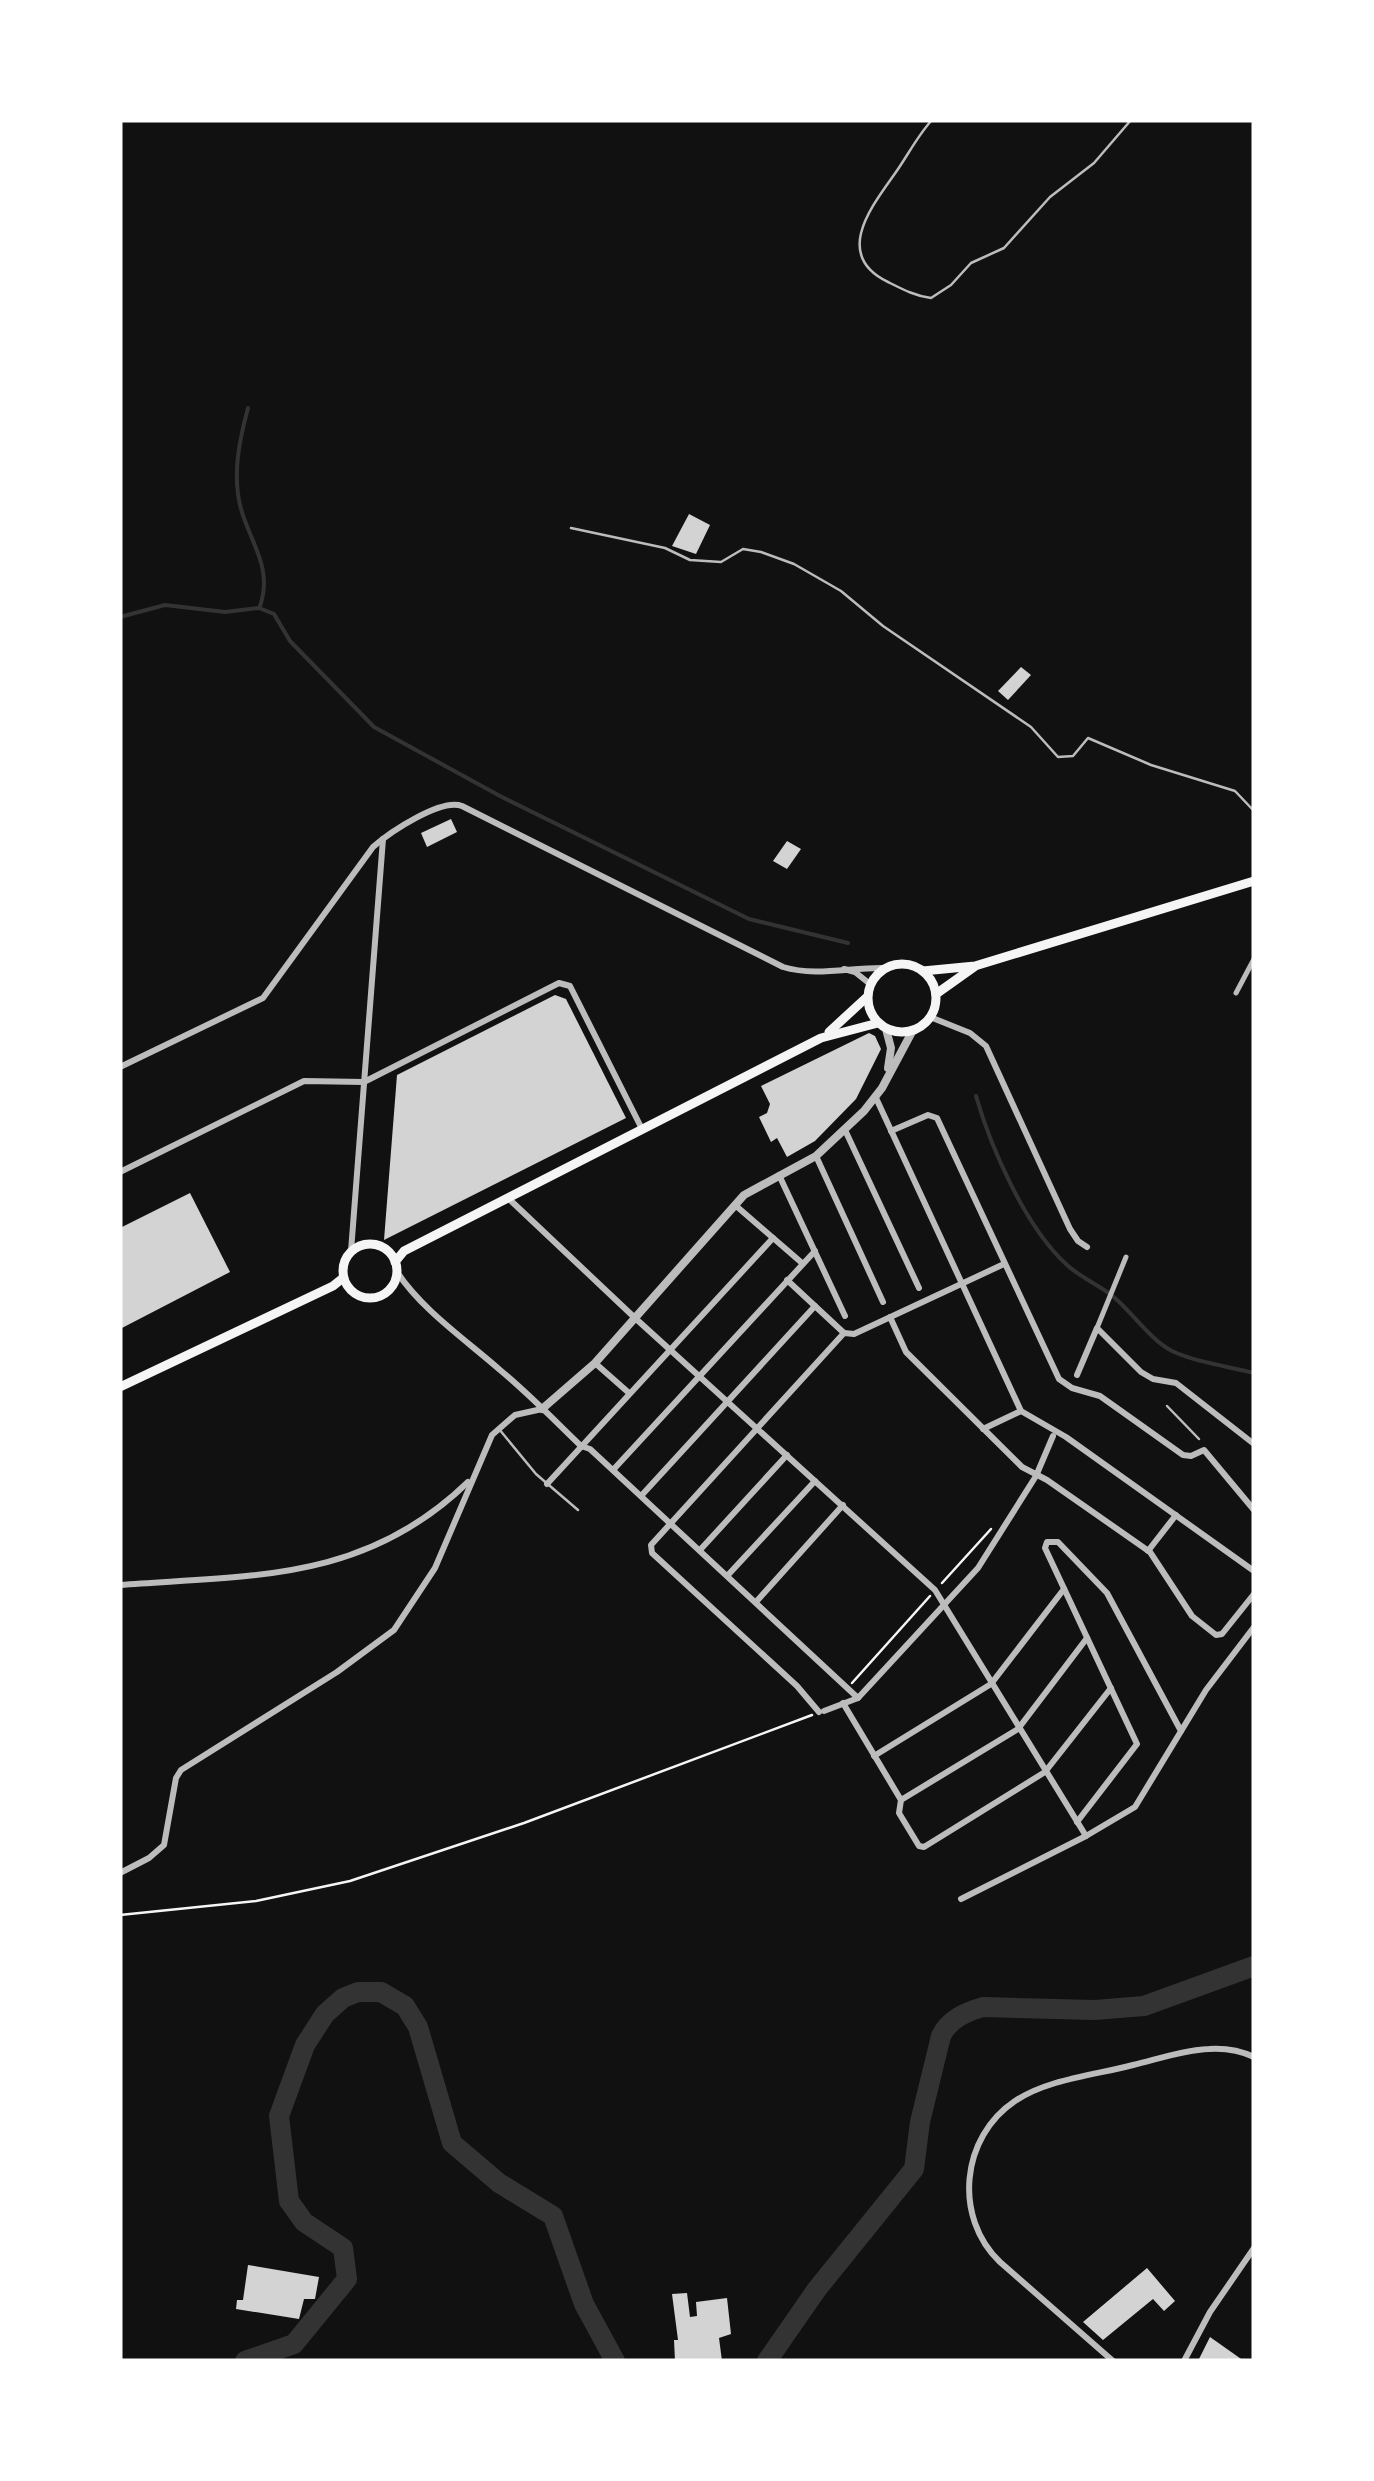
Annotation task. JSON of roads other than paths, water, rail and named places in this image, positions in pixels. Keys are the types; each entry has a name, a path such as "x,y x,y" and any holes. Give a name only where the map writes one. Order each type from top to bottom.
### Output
{"main road":[{"path":"882,1026 872,1015 867,997 870,984 885,968 904,964 924,972 976,966 1254,880"},
{"path":"821,1038 882,1026 902,1032 913,1030 930,1018 936,994 976,966"},
{"path":"924,972 936,994"},
{"path":"388,1250 400,1284 372,1298 355,1294 346,1283 343,1262 358,1241 388,1250 404,1250 821,1038 867,997"},
{"path":"396,1267 404,1250"},
{"path":"120,1388 346,1283"}],"street":[{"path":"120,1067 263,998 373,846 447,803 455,803 783,967 805,972 885,968"},
{"path":"358,1241 364,1082 383,838"},
{"path":"1236,993 1254,959"},
{"path":"843,969 855,972 870,984"},
{"path":"120,1172 304,1081 364,1082 565,983 570,986 642,1129"},
{"path":"930,1018 970,1033 986,1046 1070,1229 1078,1242 1087,1247"},
{"path":"882,1026 891,1048 887,1075"},
{"path":"120,1873 150,1858 164,1845 176,1778 182,1770 337,1672 400,1622 434,1568 484,1448 498,1428 516,1414 542,1409 595,1363 748,1192 816,1156 845,1130 876,1098 913,1030"},
{"path":"876,1098 1022,1411 1066,1436 1254,1572"},
{"path":"891,1131 928,1116 937,1118 1059,1380 1100,1396 1182,1455 1204,1450 1254,1510"},
{"path":"845,1130 920,1288"},
{"path":"816,1156 883,1302"},
{"path":"779,1176 845,1316"},
{"path":"508,1197 635,1318 935,1590 1086,1836"},
{"path":"735,1204 802,1263"},
{"path":"547,1484 772,1238"},
{"path":"612,1470 815,1251"},
{"path":"1077,1375 1126,1257"},
{"path":"787,1280 851,1336 1004,1264"},
{"path":"400,1284 590,1449 858,1698"},
{"path":"641,1496 815,1306"},
{"path":"890,1317 906,1352 1028,1473 1148,1551 1192,1616 1220,1636 1254,1594"},
{"path":"1097,1328 1148,1378 1176,1383 1254,1444"},
{"path":"844,1333 652,1542 652,1552 822,1711 858,1698 978,1568 1036,1476 1052,1436"},
{"path":"595,1363 629,1394"},
{"path":"984,1428 1022,1411"},
{"path":"700,1550 787,1455"},
{"path":"120,1586 256,1577 374,1549 422,1518 472,1478"},
{"path":"728,1576 815,1481"},
{"path":"756,1602 843,1505"},
{"path":"1148,1551 1176,1515"},
{"path":"1078,1822 1137,1744 1045,1548 1050,1539 1058,1542 1107,1593 1181,1730"},
{"path":"874,1756 991,1684 1064,1590"},
{"path":"961,1899 1086,1836 1138,1803 1206,1690 1254,1627"},
{"path":"902,1800 1018,1729 1087,1638"},
{"path":"842,1704 902,1800 899,1813 919,1846 930,1845 1045,1772 1110,1688"},
{"path":"1112,2361 988,2250 969,2199 969,2178 977,2148 994,2119 1035,2090 1202,2049 1236,2050 1254,2057"},
{"path":"1184,2361 1210,2312 1254,2248"}],"lane":[{"path":"932,120 871,206 861,230 860,249 871,272 916,295 932,298 951,285 971,263 1004,248 1030,216 1094,163 1131,120"},
{"path":"571,528 665,548 690,560 721,562 743,550 794,564 840,591 883,626 1031,727 1058,757 1073,756 1088,738 1164,770 1235,791 1254,811"},
{"path":"1166,1406 1199,1439"},
{"path":"498,1428 547,1484 578,1510"}],"waterway":[{"path":"248,408 239,446 237,484 241,509 262,568 260,606"},
{"path":"120,617 165,605 225,612 259,608 274,614 290,641 374,727 500,796 749,919 848,943"},
{"path":"976,1096 1023,1208 1066,1264 1110,1294 1172,1351 1254,1373"},
{"path":"767,2361 817,2289 914,2169 920,2122 941,2036 953,2021 983,2007 1095,2010 1144,2006 1254,1966"},
{"path":"245,2361 294,2344 347,2279 343,2248 304,2222 289,2201 279,2116 305,2045 325,2014 343,1998 358,1992 381,1992 405,2006 418,2027 452,2143 499,2183 553,2216 584,2304 615,2361"}]}
